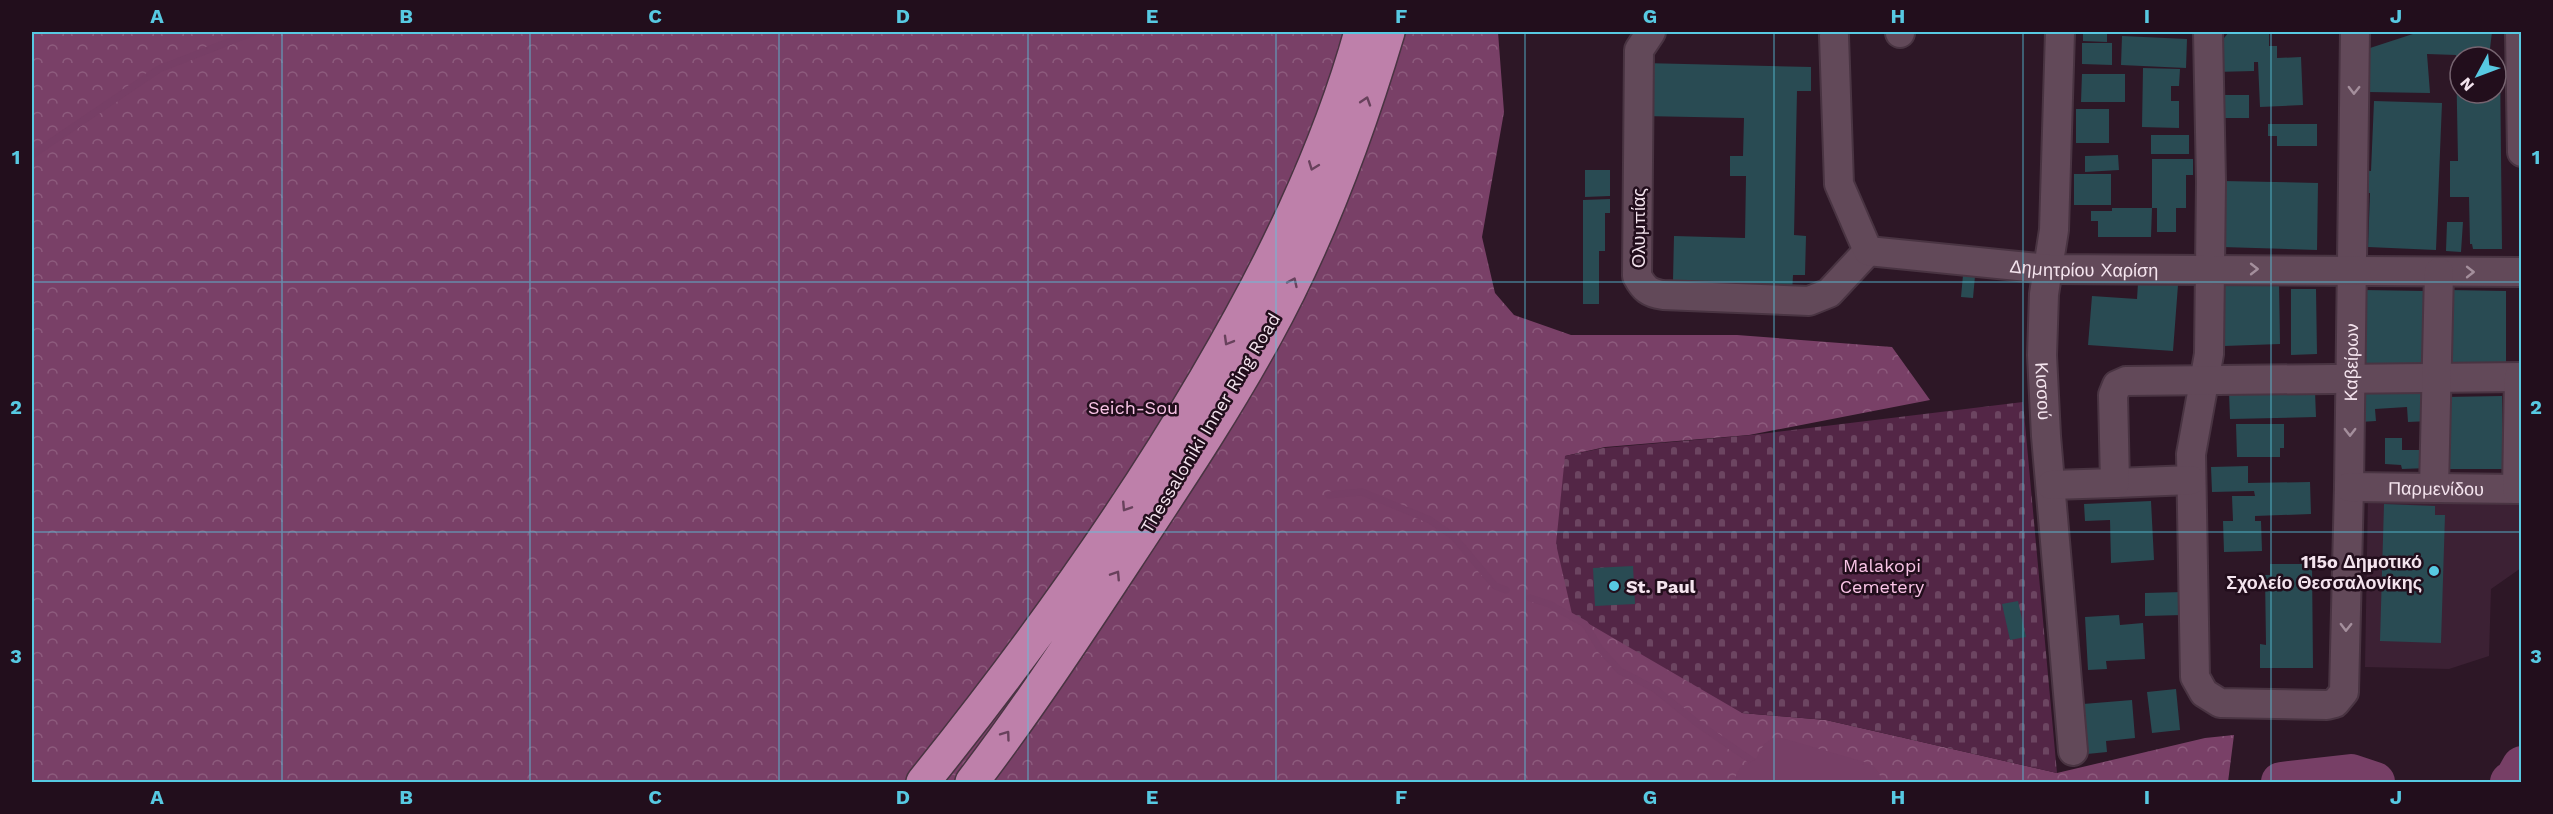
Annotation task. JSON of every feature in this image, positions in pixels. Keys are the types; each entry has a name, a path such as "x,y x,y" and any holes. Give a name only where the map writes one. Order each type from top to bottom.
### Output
{"highway":[{"path":"923,783 1115,525 1214,365 1279,245 1308,180 1352,64 1360,32"},
{"name":"Thessaloniki Inner Ring Road","path":"972,783 1042,686 1160,508 1266,335 1291,286 1339,179 1388,32"}],"street":[{"name":"Ολυμπίας","path":"1651,32 1639,50 1638,276 1642,286 1648,292 1663,295 1809,301 1828,293 1868,251"},
{"name":"Κισσού","path":"2060,32 2055,221 2042,335 2043,390 2073,751"},
{"path":"2051,485 2191,480 2192,440 2209,354 2208,32"},
{"name":"Καβείρων","path":"2191,480 2195,677 2204,693 2214,701 2227,704 2327,705 2335,703 2344,692 2355,32"},
{"path":"2520,32 2522,152"},
{"path":"1834,36 1839,184 1868,251"},
{"name":"Δημητρίου Χαρίση","path":"1868,251 2048,268 2522,272"},
{"path":"2434,488 2439,272"},
{"path":"2115,483 2113,395 2117,385 2126,381 2205,378 2520,377 2519,489"},
{"name":"Παρμενίδου","path":"2349,487 2519,489"}],"shaded area":[{"path":"2368,496 2521,499 2521,568 2491,589 2489,656 2449,669 2365,667"}],"green space":[{"name":"Seich-Sou","path":"32,32 1498,32 1504,112 1482,237 1495,293 1514,315 1571,335 1737,335 1892,347 1930,400 1749,435 1605,447 1565,456 1742,713 1826,720 2057,773 2205,738 2234,735 2228,782 32,782"},
{"name":"Malakopi Cemetery","path":"2023,402 2057,773 1826,720 1742,713 1572,614 1556,544 1565,456 1603,448 1752,435"}],"building":[{"path":"2083,32 2107,32 2107,42 2083,41"},
{"path":"2229,32 2269,32 2269,46 2277,46 2277,58 2301,57 2303,105 2260,107 2258,62 2254,62 2254,71 2215,72 2215,49"},
{"path":"2419,32 2492,32 2490,45 2448,45 2448,55 2427,54 2430,93 2369,92 2370,48"},
{"path":"2122,36 2187,39 2186,68 2121,65"},
{"path":"2082,43 2112,43 2112,65 2082,64"},
{"path":"1643,63 1811,67 1811,91 1797,91 1794,235 1806,236 1805,275 1793,275 1792,294 1715,293 1715,282 1673,281 1674,236 1745,238 1746,176 1730,176 1730,156 1743,156 1744,118 1642,116"},
{"path":"2143,68 2180,69 2179,86 2171,86 2171,101 2179,101 2179,128 2142,127"},
{"path":"2082,74 2125,74 2125,102 2081,102"},
{"path":"2221,95 2249,95 2249,118 2221,118"},
{"path":"2374,101 2442,103 2436,250 2368,247 2370,193 2363,193 2364,170 2371,171"},
{"path":"2457,105 2500,105 2502,249 2473,249 2470,244 2469,197 2450,197 2450,161 2458,161"},
{"path":"2076,109 2109,109 2109,143 2076,143"},
{"path":"2268,124 2317,124 2317,146 2277,146 2277,136 2268,136"},
{"path":"2151,135 2189,135 2189,154 2151,154"},
{"path":"2118,155 2119,170 2085,172 2085,156"},
{"path":"2152,159 2193,159 2193,175 2186,175 2186,208 2176,208 2176,232 2157,232 2157,208 2152,208"},
{"path":"1585,170 1610,170 1610,196 1585,197"},
{"path":"2074,174 2111,174 2111,205 2074,205"},
{"path":"2223,181 2318,183 2317,250 2222,247"},
{"path":"1610,199 1610,213 1605,213 1605,251 1599,251 1599,304 1583,304 1583,200"},
{"path":"2112,208 2152,208 2151,237 2098,237 2098,221 2091,221 2091,211 2112,211"},
{"path":"2447,222 2463,222 2461,252 2446,251"},
{"path":"1963,275 1975,276 1973,298 1961,297"},
{"path":"2224,281 2279,283 2280,344 2224,346"},
{"path":"2138,283 2178,285 2173,351 2088,345 2092,296 2137,299"},
{"path":"2291,289 2316,289 2317,354 2291,355"},
{"path":"2363,290 2426,291 2425,366 2362,365"},
{"path":"2448,290 2506,291 2506,363 2447,362"},
{"path":"2428,387 2430,421 2408,422 2407,407 2375,409 2376,421 2360,422 2358,390"},
{"path":"2315,391 2316,417 2230,419 2229,392"},
{"path":"2502,396 2503,469 2446,469 2444,397"},
{"path":"2236,424 2284,424 2284,448 2280,448 2280,457 2237,457"},
{"path":"2385,438 2402,438 2402,450 2429,450 2429,468 2402,469 2401,465 2385,464"},
{"path":"2248,466 2248,483 2310,482 2311,514 2255,516 2255,521 2261,521 2262,551 2224,552 2223,521 2233,521 2232,496 2255,496 2254,491 2212,492 2211,467"},
{"path":"2151,501 2154,560 2111,563 2110,520 2085,521 2084,504"},
{"path":"2384,504 2435,506 2435,515 2445,515 2441,643 2380,641"},
{"path":"2270,564 2312,564 2313,668 2260,668 2260,644 2266,645 2265,575 2270,575"},
{"name":"St. Paul","path":"1633,566 1635,604 1595,606 1593,568"},
{"path":"2183,592 2183,615 2145,616 2145,593"},
{"path":"2018,601 2026,637 2010,640 2002,604"},
{"path":"2119,615 2120,625 2143,623 2145,659 2106,661 2107,669 2088,670 2085,617"},
{"path":"2176,689 2180,730 2152,733 2147,692"},
{"path":"2132,700 2135,738 2106,741 2107,752 2087,754 2083,704"}],"waterway":[{"path":"32,155 159,69 254,32"},
{"path":"1329,495 1362,492 1430,520 1454,537 1495,586 1506,590"},
{"path":"1530,598 1549,604 1585,624 1600,649 1620,671 1655,689 1697,723 1771,774"},
{"path":"1755,782 1771,774 1779,758 1861,782"},
{"path":"2510,782 2514,780 2522,766"},
{"path":"2281,782 2351,774 2375,782"}],"place":[{"name":"115o Δημοτικό Σχολείο Θεσσαλονίκης","path":"2434,571"},
{"name":"St. Paul","path":"1614,586"}]}
